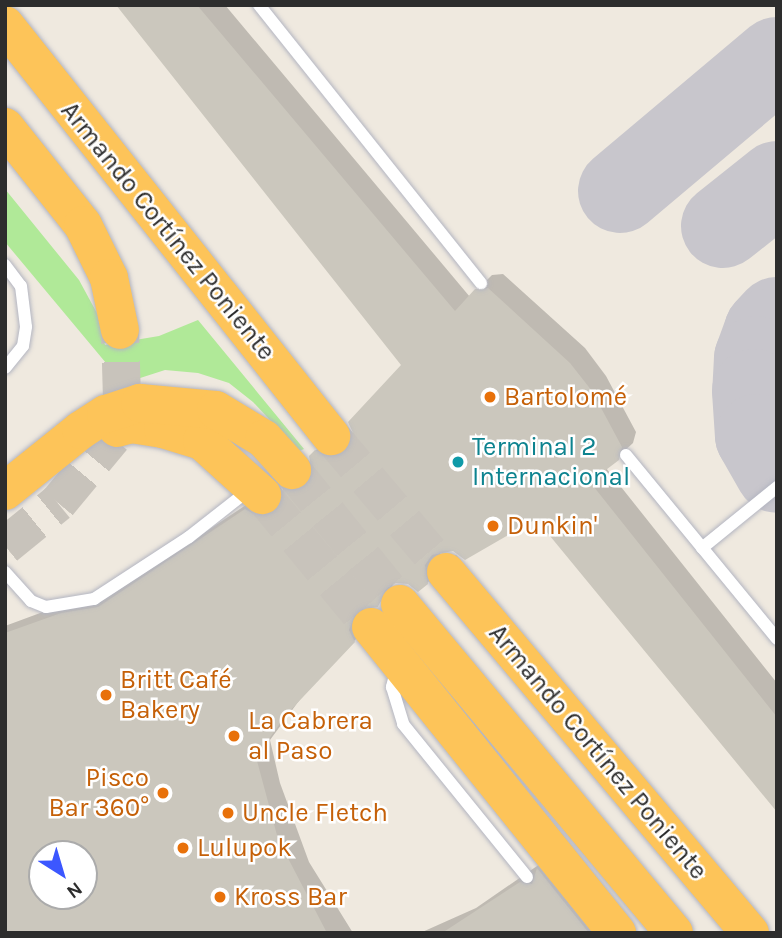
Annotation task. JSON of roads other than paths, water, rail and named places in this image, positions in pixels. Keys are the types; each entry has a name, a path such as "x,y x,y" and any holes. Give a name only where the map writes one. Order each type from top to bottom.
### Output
{"highway":[{"name":"Armando Cortínez Poniente","path":"5,24 331,436"},
{"path":"5,127 83,225 109,278 121,330"},
{"path":"5,491 106,414 140,404 178,404 216,410 244,423 292,470"},
{"path":"62,446 131,424 163,429 202,442 258,491"},
{"name":"Armando Cortínez Poniente","path":"446,572 750,933"},
{"path":"617,933 581,892 399,661 386,616 542,775 674,933"}],"lane":[{"path":"259,5 481,283"},
{"path":"5,265 21,286 26,327 23,346 5,368"},
{"path":"626,455 777,639"},
{"path":"702,548 777,487"},
{"path":"5,572 31,601 46,607 94,598 258,491"},
{"path":"399,661 392,687 403,724 527,877"},
{"path":"716,891 767,933"}],"tunnel":[{"path":"5,546 58,503 112,438 122,400 120,330"},
{"path":"331,436 446,572"},
{"path":"292,470 400,604"},
{"path":"262,495 371,627"}],"place":[{"name":"Bartolomé","path":"490,397"},
{"name":"Terminal 2 Internacional","path":"458,462"},
{"name":"Dunkin'","path":"493,526"},
{"name":"Britt Café Bakery","path":"106,695"},
{"name":"La Cabrera al Paso","path":"234,736"},
{"name":"Pisco Bar 360°","path":"163,793"},
{"name":"Uncle Fletch","path":"228,813"},
{"name":"Lulupok","path":"183,848"},
{"name":"Kross Bar","path":"220,897"}]}
